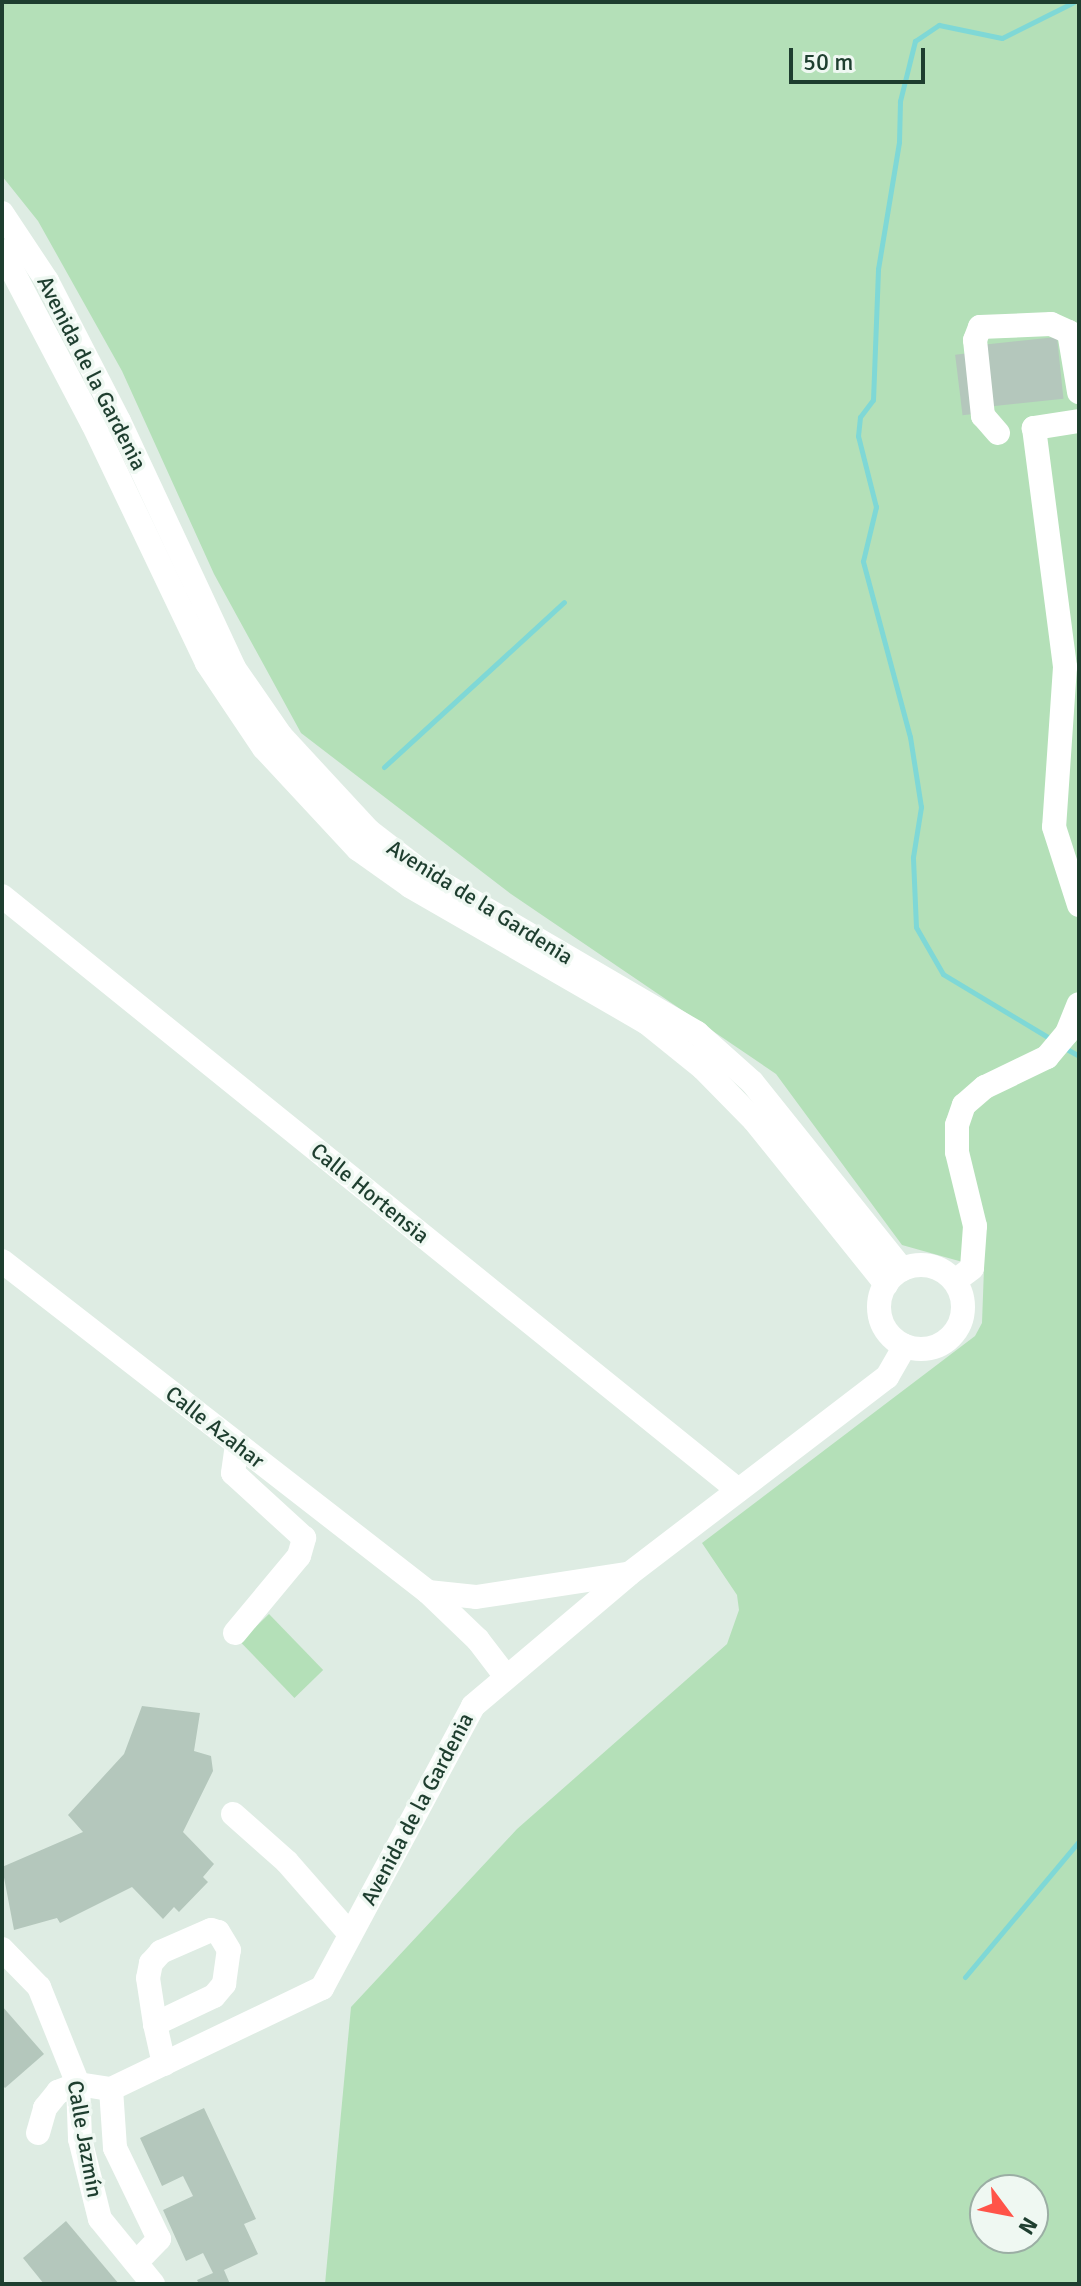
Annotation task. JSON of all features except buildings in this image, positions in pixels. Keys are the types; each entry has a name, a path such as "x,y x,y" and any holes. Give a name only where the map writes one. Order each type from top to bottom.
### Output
{"street":[{"name":"Avenida de la Gardenia","path":"2,213 47,281 207,663 264,748 320,813 358,849 410,886 647,1023 703,1068 894,1276"},
{"name":"Avenida de la Gardenia","path":"2,251 104,418"},
{"path":"998,433 983,416 975,340 980,327 1051,324 1069,332 1079,392"},
{"path":"1079,421 1034,428 1061,612 1063,734 1054,827 1079,905"},
{"name":"Calle Hortensia","path":"2,896 738,1490"},
{"path":"955,1281 972,1268 975,1226 957,1152 957,1125 964,1105 985,1087 1047,1057 1067,1033 1079,1004"},
{"name":"Calle Azahar","path":"2,1261 428,1592 478,1640 504,1674"},
{"path":"931,1266 955,1281 963,1307 954,1333 931,1348 905,1346 884,1329 879,1316 894,1276 931,1266"},
{"name":"Avenida de la Gardenia","path":"111,2089 322,1988 473,1706 504,1674 629,1574 887,1377 905,1346"},
{"path":"235,1633 299,1556 304,1538 233,1473 237,1444"},
{"path":"428,1592 476,1597 629,1574"},
{"path":"233,1814 287,1862 350,1934"},
{"name":"Calle Jazmín","path":"2,1949 39,1987 78,2084 80,2139 100,2219 153,2284"},
{"path":"155,2024 164,2064"},
{"path":"38,2133 51,2100 78,2084 111,2089 115,2148 159,2239 136,2263"}],"green space":[{"path":"2,2 1079,2 1079,2284 325,2284 351,2007 517,1829 727,1644 739,1610 737,1595 702,1543 975,1336 982,1323 984,1268 902,1245 776,1074 511,894 301,733 214,574 122,371 38,221 2,176"},
{"path":"269,1614 323,1670 294,1698 240,1642"}],"waterway":[{"path":"1051,1039 943,974 916,927 913,857 921,807 910,737 863,561 876,507 858,436 860,417 873,400 878,269 899,142 900,101 915,41 939,25 1002,38 1074,2"},
{"path":"384,767 564,602"},
{"path":"1063,1047 1079,1056"},
{"path":"965,1977 1079,1841"}]}
